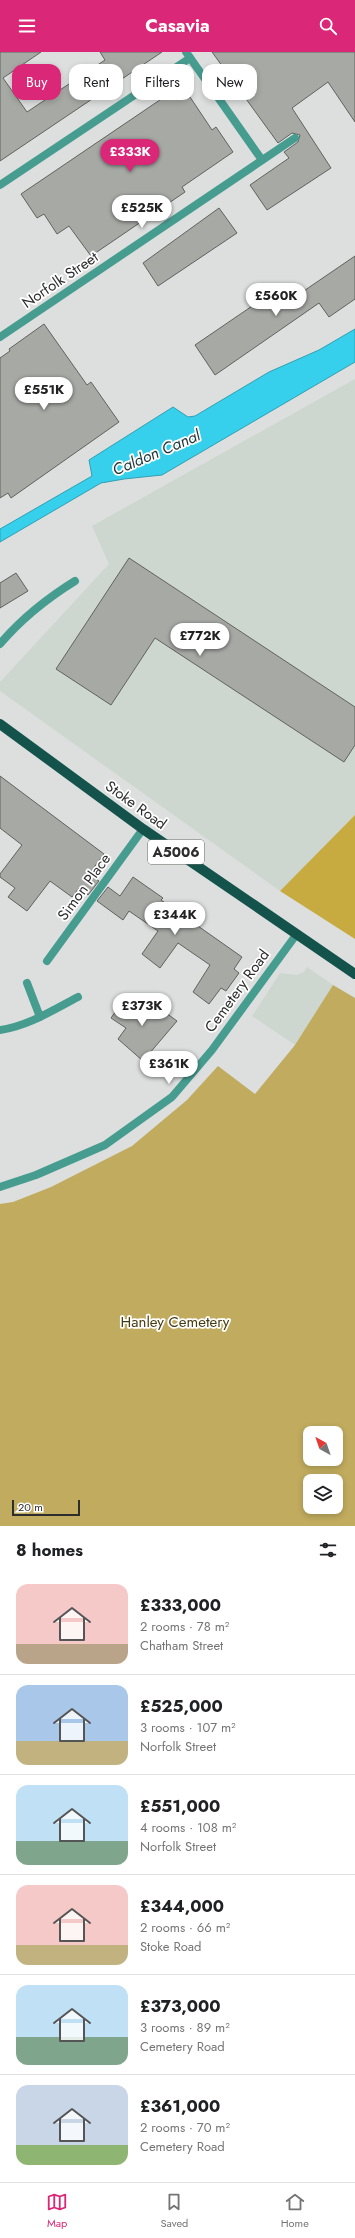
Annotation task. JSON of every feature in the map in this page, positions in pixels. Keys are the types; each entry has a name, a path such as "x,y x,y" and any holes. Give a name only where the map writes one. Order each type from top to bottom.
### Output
{"main road":[{"name":"Stoke Road","path":"0,724 143,829 355,974"}],"street":[{"path":"0,185 188,55 262,160"},
{"name":"Norfolk Street","path":"0,337 296,138"},
{"path":"0,644 18,623 46,599 75,581"},
{"name":"Simon Place","path":"47,961 143,829"},
{"name":"Cemetery Road","path":"0,1187 36,1175 105,1145 172,1097 212,1050 296,935"},
{"path":"27,983 40,1017"},
{"path":"0,1030 40,1017 78,997"}],"shaded area":[{"path":"355,379 355,815 280,891 0,691 0,682 109,564 92,526"},
{"path":"355,815 355,939 280,891"},
{"path":"307,967 333,985 295,1045 252,1016 280,973 297,975 304,972"}],"green space":[{"name":"Hanley Cemetery","path":"333,985 355,998 355,1526 0,1526 0,1204 13,1202 51,1187 132,1146 187,1100 218,1066 255,1094 295,1045"}],"water":[{"name":"Caldon Canal","path":"355,329 355,362 162,475 101,483 0,542 0,529 92,476 89,460 173,407 188,417 195,416 269,372 319,350"}],"building":[{"path":"0,52 41,52 23,64 12,64 12,72 3,78 12,91 12,100 19,100 27,112 45,100 61,100 61,89 69,84 69,100 91,100 0,161"},
{"path":"100,52 162,52 144,64 131,64 131,73 123,78 123,64 99,64 105,60"},
{"path":"212,52 355,52 355,122 328,82 292,108 331,168 267,210 250,185 289,158 284,152 298,142 300,135 292,133 278,143 247,100 257,100 257,64 221,64"},
{"path":"160,100 192,100 212,130 216,127 233,152 182,187 185,192 91,256 69,226 57,234 44,214 37,218 21,194"},
{"path":"219,208 237,233 158,286 143,263"},
{"path":"355,256 355,299 329,317 319,303 215,375 195,345 283,285 292,299"},
{"path":"44,324 87,385 91,382 119,422 11,498 8,493 0,498 0,358 10,351 9,349"},
{"path":"129,558 355,707 355,745 344,762 155,638 111,705 56,669"},
{"path":"16,573 28,591 0,608 0,583"},
{"path":"0,776 104,854 89,874 99,881 88,895 79,888 72,897 50,881 27,911 8,897 15,888 0,877 0,874 22,845 0,828"},
{"path":"133,877 163,898 161,900 242,957 234,969 239,973 226,991 221,988 209,1004 193,992 210,965 178,943 160,968 142,954 158,931 129,911 123,920 97,901 108,887 120,896"},
{"path":"127,995 153,1015 158,1007 177,1021 143,1061 118,1039 126,1028 111,1018"}]}
